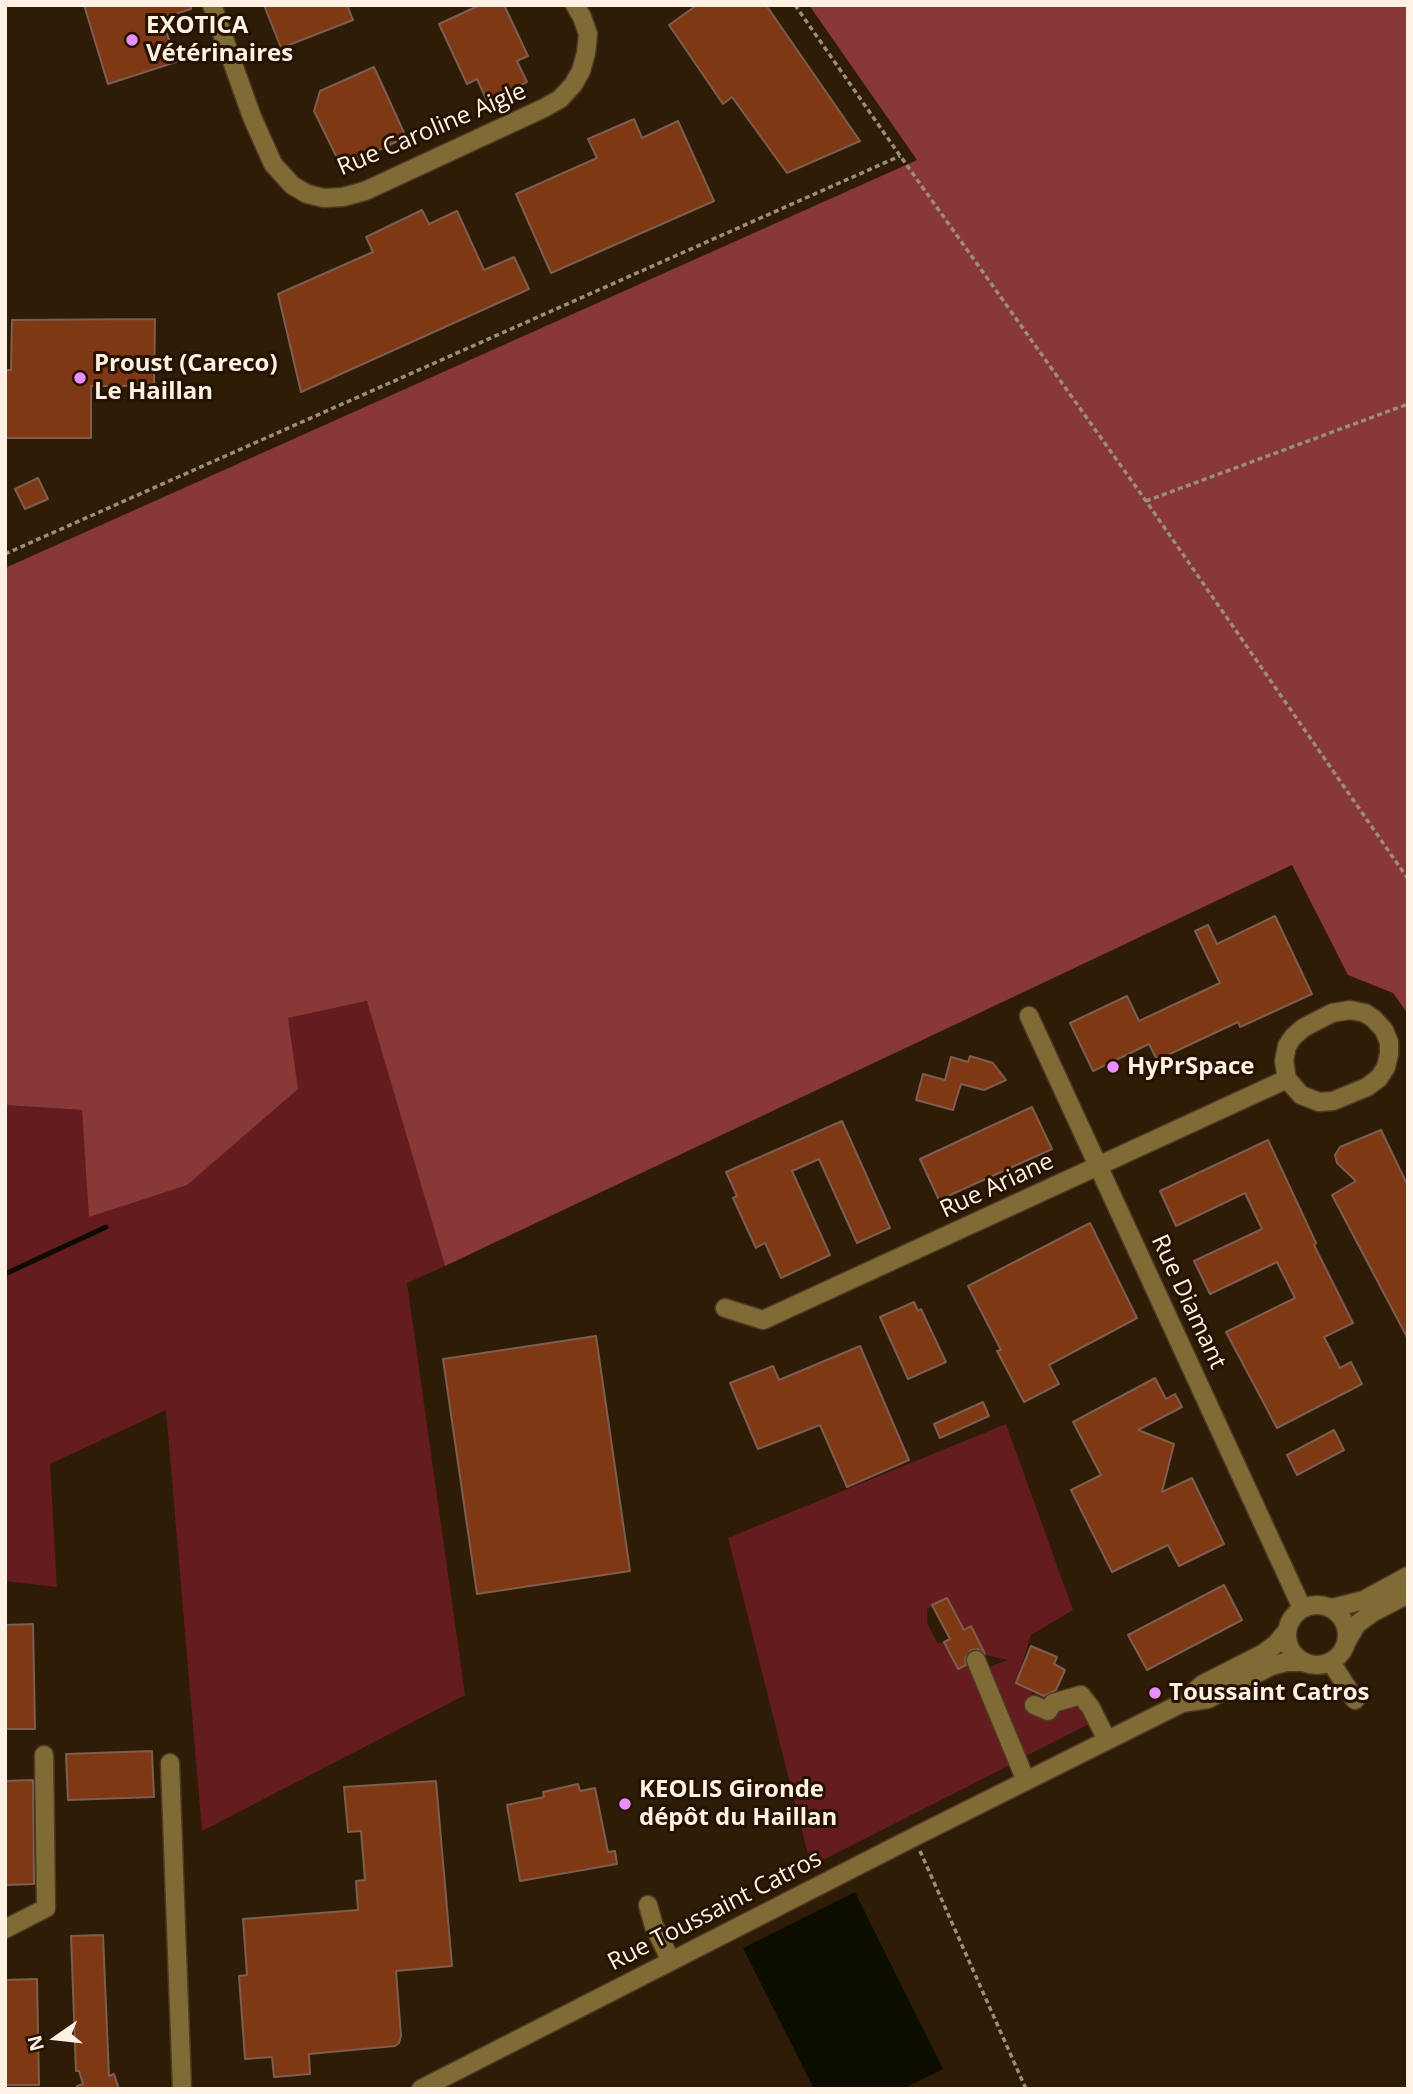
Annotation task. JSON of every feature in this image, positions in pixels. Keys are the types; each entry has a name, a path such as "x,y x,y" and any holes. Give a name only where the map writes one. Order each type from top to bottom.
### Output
{"street":[{"name":"Rue Caroline Aigle","path":"212,5 252,117 273,164 292,185 307,194 324,198 343,197 365,191 560,99 573,85 586,53 588,34 575,5"},
{"path":"1350,1010 1366,1013 1384,1030 1389,1042 1386,1067 1379,1078 1367,1087 1333,1101 1319,1102 1301,1095 1287,1079 1284,1061 1287,1046 1293,1037 1303,1028 1332,1013 1350,1010"},
{"name":"Rue Diamant","path":"1029,1016 1302,1608"},
{"name":"Rue Ariane","path":"725,1308 763,1321 1287,1079"},
{"path":"1332,1608 1364,1600 1408,1576"},
{"path":"1346,1641 1357,1624 1371,1613 1408,1594"},
{"path":"1312,1605 1332,1608 1339,1614 1347,1631 1344,1649 1331,1662 1322,1665 1303,1662 1290,1650 1286,1632 1291,1618 1302,1608 1312,1605"},
{"name":"Rue Toussaint Catros","path":"421,2089 1182,1703 1203,1684 1264,1653 1286,1632"},
{"path":"976,1660 1026,1781"},
{"name":"Rue Toussaint Catros","path":"1182,1703 1208,1699 1271,1666 1286,1662 1303,1662"},
{"path":"1331,1662 1355,1700"},
{"path":"1034,1705 1048,1712 1054,1703 1081,1695 1091,1708 1107,1740"},
{"path":"5,1929 46,1908 44,1755"},
{"path":"170,1763 182,2089"},
{"path":"648,1905 654,1926 671,1961"}],"path":[{"path":"795,5 1146,501 1408,879"},
{"path":"5,554 900,156"},
{"path":"1146,501 1408,404"},
{"path":"914,1837 1026,2089"}],"shaded area":[{"path":"809,5 1408,5 1408,1014 1393,993 1348,975 1292,865 445,1266 367,1001 288,1018 298,1089 187,1185 89,1217 82,1110 5,1105 5,568 917,160"},
{"path":"368,1001 445,1266 407,1283 465,1695 202,1831 166,1410 50,1464 57,1587 5,1581 5,1105 82,1110 90,1217 287,1018"},
{"path":"1006,1424 1073,1610 1031,1635 1016,1683 1033,1691 1027,1708 1054,1709 1081,1702 1091,1723 1022,1758 986,1671 1008,1660 986,1655 971,1626 958,1633 955,1627 956,1615 947,1598 927,1609 927,1623 938,1644 944,1642 958,1669 976,1660 1018,1761 811,1866 728,1538"},
{"path":"855,1892 943,2069 903,2089 814,2089 743,1948"}],"building":[{"name":"EXOTICA Vétérinaires","path":"84,5 191,5 191,9 162,18 176,62 108,84"},
{"path":"264,5 347,5 353,20 281,48"},
{"path":"480,5 504,5 528,56 517,61 527,82 487,101 477,79 467,84 439,24"},
{"path":"697,5 766,5 860,141 787,173 732,97 723,104 669,25"},
{"path":"374,67 406,137 342,168 314,111 320,91"},
{"path":"634,119 642,138 678,121 714,201 551,273 516,194 597,158 588,139"},
{"path":"422,210 429,224 457,211 484,270 514,257 529,289 301,392 278,294 373,252 366,237"},
{"name":"Proust (Careco) Le Haillan","path":"155,319 154,386 91,386 91,438 5,438 5,370 11,370 12,320"},
{"path":"38,478 48,499 25,509 15,489"},
{"path":"1275,916 1312,994 1240,1027 1238,1022 1157,1060 1149,1044 1093,1071 1070,1023 1127,996 1139,1021 1220,983 1195,931 1208,925 1217,944"},
{"path":"970,1056 993,1063 1006,1080 984,1090 961,1084 953,1110 916,1100 923,1074 945,1080 951,1057 968,1062"},
{"path":"1032,1107 1052,1149 939,1200 920,1159"},
{"path":"842,1121 890,1228 857,1243 819,1159 792,1171 830,1255 781,1278 765,1243 756,1248 733,1198 737,1196 726,1172"},
{"path":"1381,1130 1408,1186 1408,1339 1332,1195 1356,1181 1337,1163 1335,1155 1340,1147"},
{"path":"1268,1140 1316,1243 1314,1245 1353,1323 1324,1337 1340,1368 1351,1362 1362,1384 1277,1428 1226,1332 1295,1298 1277,1262 1210,1294 1194,1261 1262,1229 1245,1193 1176,1226 1160,1191"},
{"path":"1090,1223 1137,1318 1049,1365 1059,1384 1024,1402 997,1351 1001,1350 968,1286"},
{"path":"914,1302 918,1311 921,1309 946,1362 908,1379 880,1317"},
{"path":"596,1336 630,1571 477,1594 443,1359"},
{"path":"860,1346 909,1460 847,1487 820,1425 758,1449 730,1383 773,1366 779,1380"},
{"path":"1155,1378 1166,1399 1175,1394 1182,1407 1138,1430 1174,1444 1162,1492 1192,1478 1224,1544 1179,1566 1168,1545 1112,1572 1071,1490 1101,1475 1073,1422"},
{"path":"983,1402 989,1416 940,1438 934,1424"},
{"path":"1334,1430 1344,1450 1297,1475 1287,1455"},
{"path":"1224,1585 1242,1620 1147,1670 1128,1635"},
{"path":"947,1598 964,1630 971,1626 985,1654 978,1649 971,1650 965,1658 966,1665 958,1669 944,1642 950,1639 932,1605"},
{"path":"33,1624 35,1729 5,1729 5,1625"},
{"path":"1031,1646 1057,1657 1054,1664 1065,1670 1056,1690 1044,1696 1016,1683"},
{"path":"152,1751 154,1797 68,1800 66,1754"},
{"path":"33,1780 34,1884 5,1885 5,1781"},
{"path":"436,1781 452,1966 396,1971 401,2036 395,2046 309,2054 310,2074 274,2077 272,2057 245,2059 239,1976 247,1975 243,1919 358,1910 356,1881 365,1880 361,1831 348,1832 344,1787"},
{"path":"578,1784 580,1791 595,1788 608,1852 615,1851 617,1864 520,1881 507,1805 544,1797 543,1792"},
{"path":"103,1935 109,2076 114,2074 119,2089 78,2089 77,2086 83,2084 79,2071 76,2071 71,1936"},
{"path":"37,1979 39,2085 5,2085 5,1980"}],"waterway":[{"path":"5,1274 106,1227"}],"place":[{"name":"EXOTICA Vétérinaires","path":"132,40"},
{"name":"Proust (Careco) Le Haillan","path":"80,378"},
{"name":"HyPrSpace","path":"1113,1067"},
{"name":"Toussaint Catros","path":"1155,1693"},
{"name":"KEOLIS Gironde dépôt du Haillan","path":"625,1804"}]}
